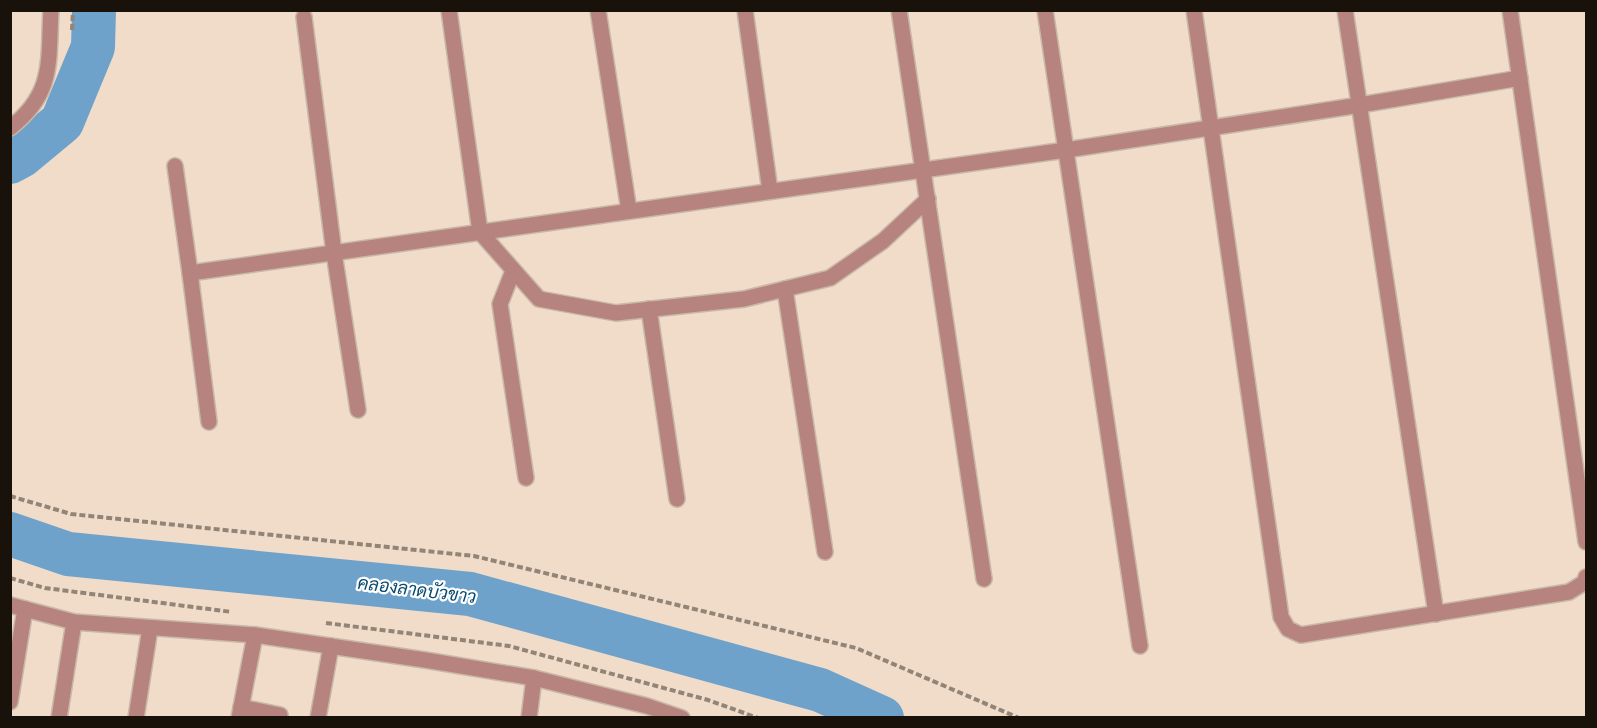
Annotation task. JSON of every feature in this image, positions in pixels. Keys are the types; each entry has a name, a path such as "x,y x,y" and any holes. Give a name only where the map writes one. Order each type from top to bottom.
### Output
{"street":[{"path":"10,128 26,116 41,95 48,78 51,10"},
{"path":"449,10 480,232 539,299 616,313 744,298 830,278 883,241 928,199"},
{"path":"598,10 629,211"},
{"path":"745,10 770,191"},
{"path":"899,10 984,579"},
{"path":"1045,10 1140,646"},
{"path":"1194,10 1281,617 1288,628 1301,635 1569,592 1585,582 1587,577"},
{"path":"1345,10 1436,614"},
{"path":"1509,10 1587,542"},
{"path":"304,17 334,253 358,410"},
{"path":"190,273 1066,150 1520,78"},
{"path":"175,166 209,422"},
{"path":"513,270 500,304 526,478"},
{"path":"785,289 825,552"},
{"path":"649,309 677,499"},
{"path":"10,702 18,607 75,622 255,635 534,678 645,712 682,717"},
{"path":"59,717 75,622"},
{"path":"136,717 150,628"},
{"path":"255,635 240,712 280,715"},
{"path":"318,717 331,646"},
{"path":"529,717 534,678"}],"path":[{"path":"10,496 71,514 474,556 856,648 1019,717"}],"waterway":[{"path":"10,162 21,156 62,122 93,47 94,10"},
{"name":"คลองลาดบัวขาว","path":"10,534 68,554 470,594 820,690 882,718"}]}
